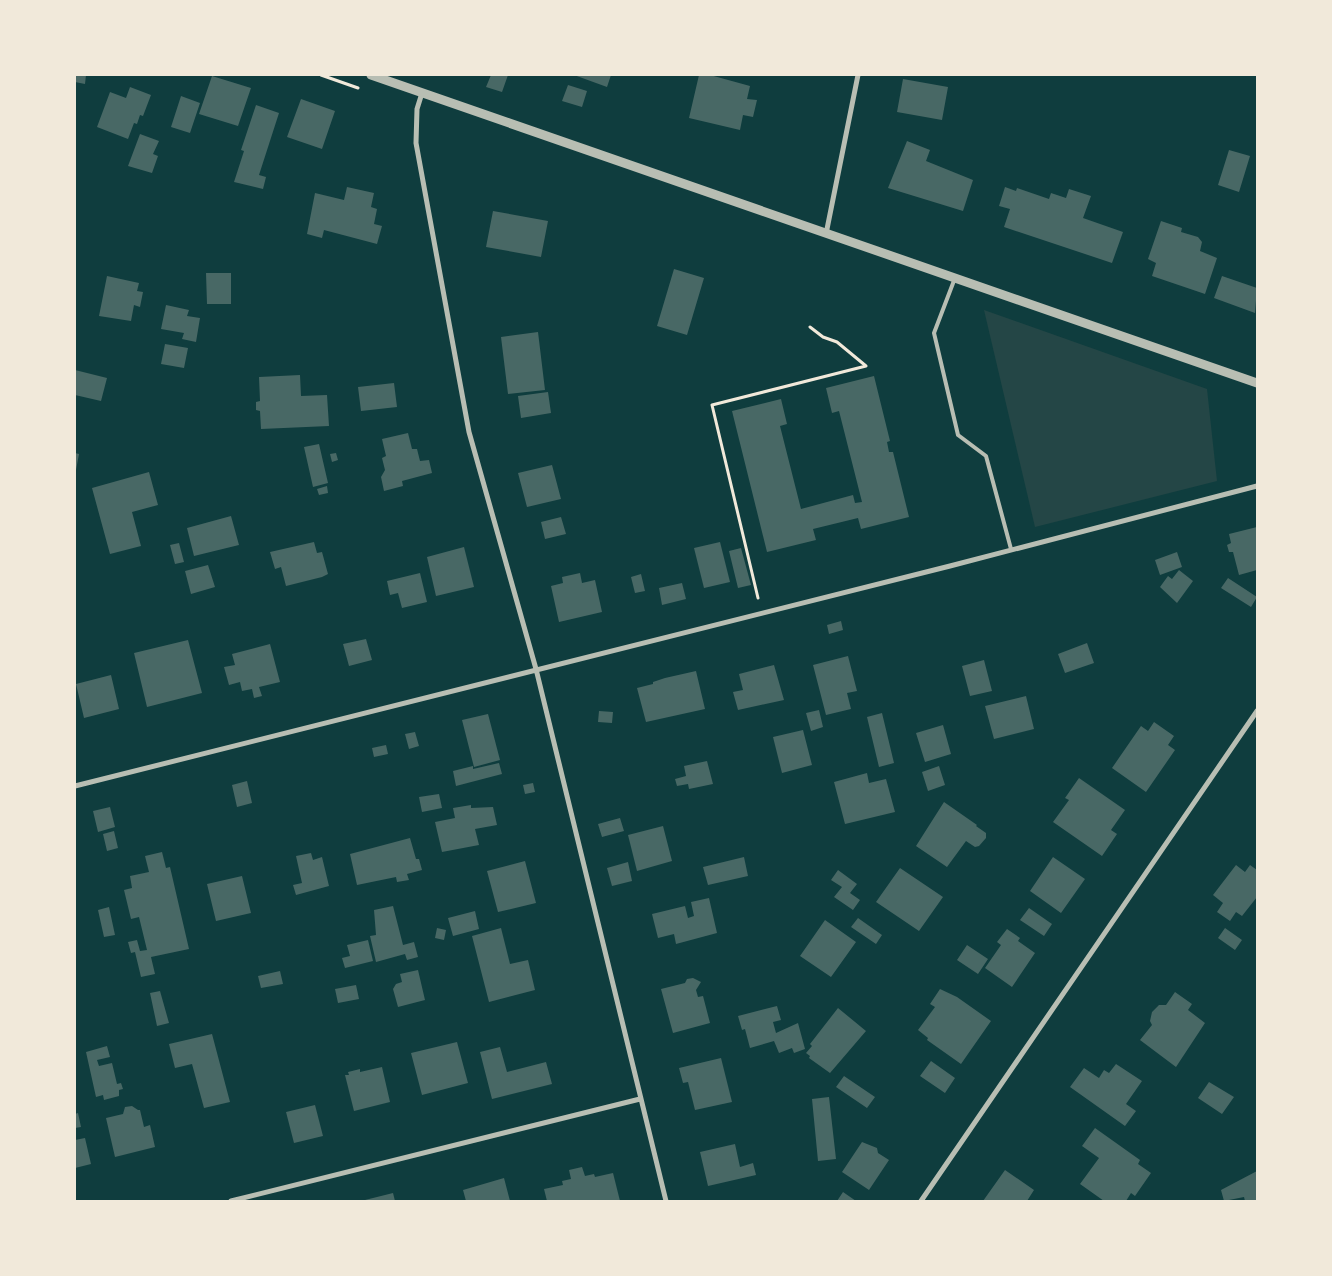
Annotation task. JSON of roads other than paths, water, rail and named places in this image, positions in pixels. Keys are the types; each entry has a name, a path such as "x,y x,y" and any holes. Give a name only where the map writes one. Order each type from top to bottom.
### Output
{"street":[{"path":"371,75 1257,383"},
{"path":"826,234 858,75"},
{"path":"422,93 417,108 416,143 469,432 536,669 666,1201"},
{"path":"75,786 1257,486"},
{"path":"921,1201 1257,711"},
{"path":"231,1201 640,1099"}],"lane":[{"path":"955,278 934,332 958,435 986,456 1011,549"}]}
